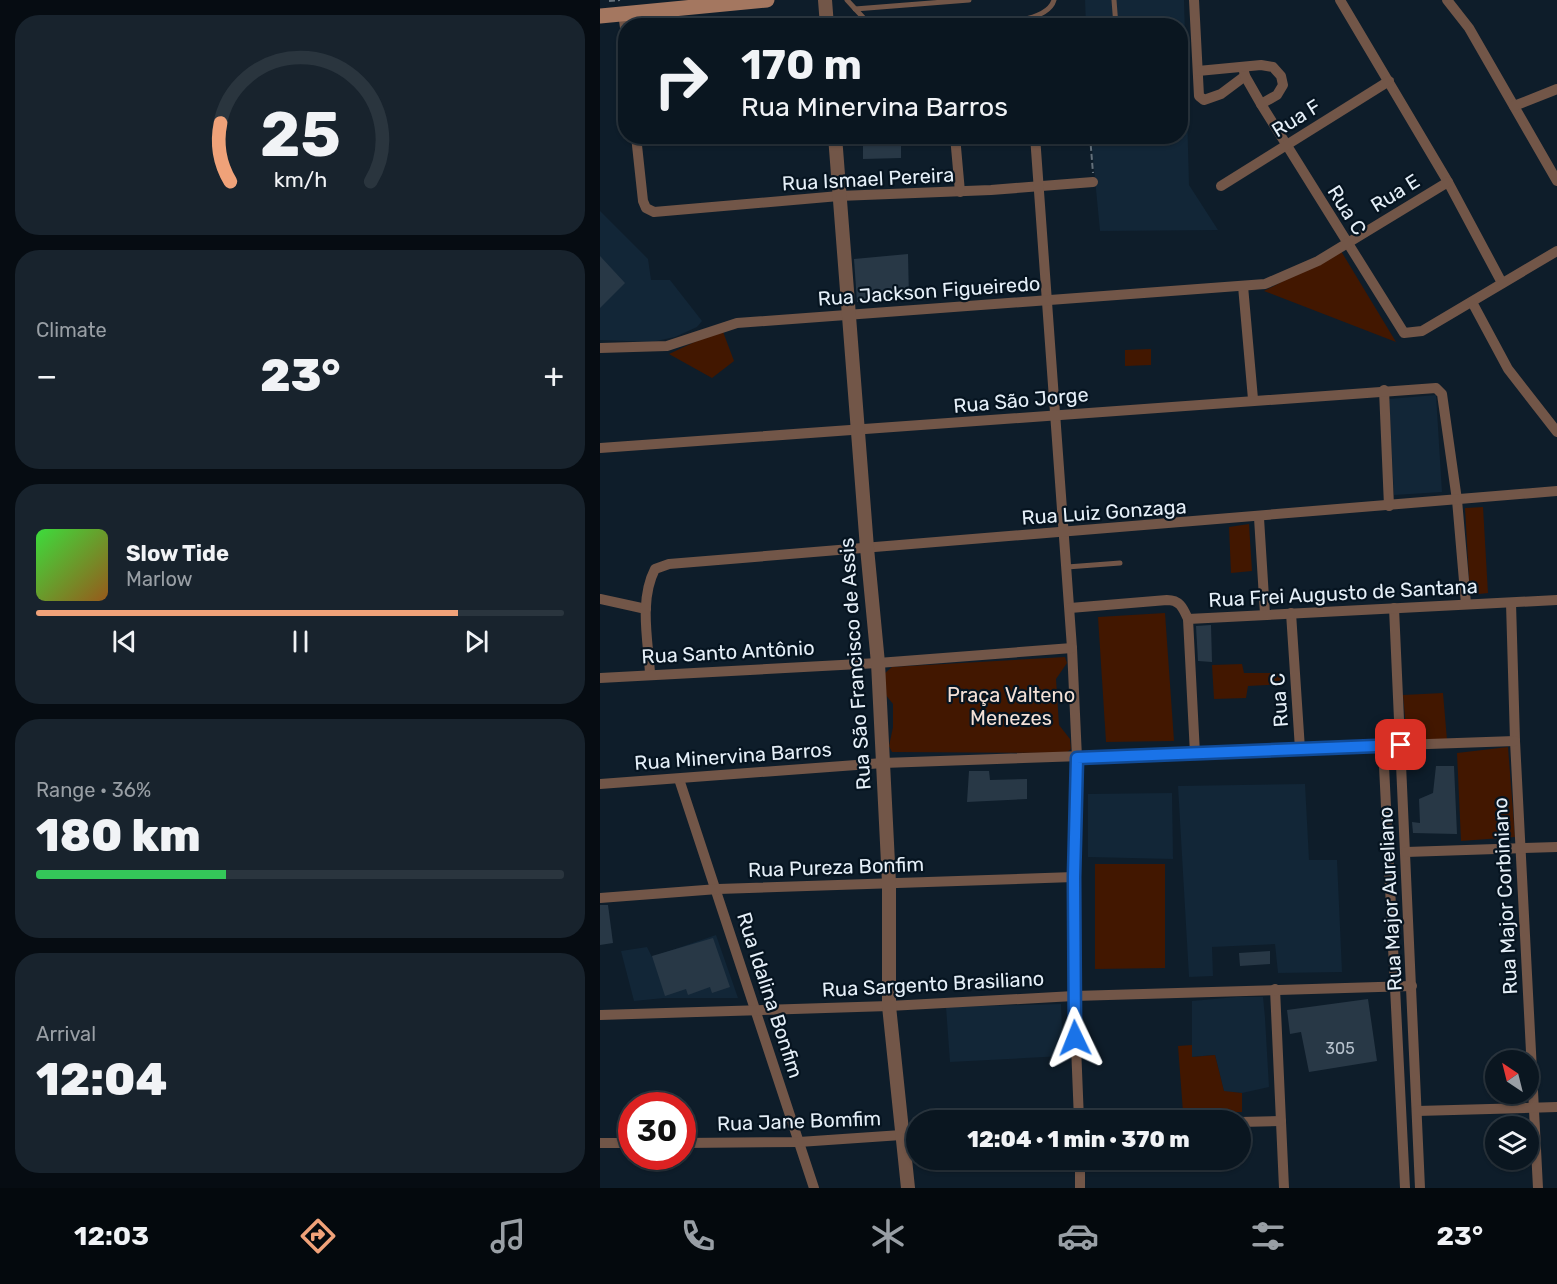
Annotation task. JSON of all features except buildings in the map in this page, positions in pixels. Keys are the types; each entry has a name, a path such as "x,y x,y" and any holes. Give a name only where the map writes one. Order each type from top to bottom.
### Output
{"main road":[{"path":"600,16 622,7 767,0"}],"street":[{"path":"825,0 826,18"},
{"path":"1194,0 1198,94 1204,100 1221,94 1244,71"},
{"path":"1340,0 1448,182 1502,283"},
{"path":"1447,0 1458,12 1557,181"},
{"path":"1198,71 1244,71 1267,65 1281,76 1283,85 1281,90 1261,104"},
{"name":"Rua C","path":"1244,71 1261,104 1404,333 1422,331 1472,302"},
{"name":"Rua F","path":"1221,186 1389,81"},
{"path":"1514,106 1557,89"},
{"name":"Rua Ismael Pereira","path":"637,144 646,208 654,212 839,196 960,192 1093,182"},
{"name":"Rua São Francisco de Assis","path":"836,144 878,663 889,883 889,1006 906,1110"},
{"path":"956,144 960,192"},
{"path":"1035,144 1070,608 1077,758 1074,996 1079,1110"},
{"name":"Rua E","path":"1265,284 1295,272 1347,244 1448,182"},
{"path":"1557,251 1472,302 1508,369 1557,432"},
{"name":"Rua Jackson Figueiredo","path":"600,348 658,348 737,323 1265,284"},
{"path":"1243,286 1253,399"},
{"name":"Rua São Jorge","path":"600,448 858,431 1253,399 1431,388 1442,394 1457,500"},
{"path":"1384,390 1389,506"},
{"name":"Rua Luiz Gonzaga","path":"646,609 649,585 656,569 669,564 1259,518 1557,491"},
{"path":"1457,500 1466,604"},
{"path":"1259,518 1265,614"},
{"path":"600,599 646,609 650,673"},
{"name":"Rua Frei Augusto de Santana","path":"1070,608 1173,600 1183,607 1188,619 1557,600"},
{"name":"Rua Major Corbiniano","path":"1511,603 1515,741 1538,1188"},
{"name":"Rua Major Aureliano","path":"1394,608 1407,852 1420,1188"},
{"name":"Rua C","path":"1291,613 1300,749"},
{"path":"1188,619 1196,754"},
{"name":"Rua Santo Antônio","path":"600,678 650,673 878,663 1072,648"},
{"name":"Rua Minervina Barros","path":"600,784 883,763 1196,754 1515,741"},
{"name":"Rua Major Aureliano","path":"1383,746 1405,1188"},
{"name":"Rua Idalina Bonfim","path":"679,779 718,889 814,1188"},
{"path":"1407,852 1522,850 1557,847"},
{"name":"Rua Pureza Bonfim","path":"600,898 718,889 1074,877"},
{"name":"Rua Sargento Brasiliano","path":"600,1015 889,1006 1074,996 1412,986"},
{"path":"1275,989 1284,1188"},
{"path":"1418,1111 1557,1107"},
{"path":"1251,1122 1281,1121"},
{"name":"Rua Jane Bomfim","path":"696,1143 799,1142 906,1134"},
{"path":"600,1143 618,1143"},
{"name":"Rua São Francisco de Assis","path":"908,1188 909,1170"},
{"path":"1080,1170 1080,1188"}],"lane":[{"path":"847,0 863,18"},
{"path":"855,9 969,0"},
{"path":"1035,18 1049,10 1054,0"},
{"path":"1114,0 1115,18"},
{"path":"1066,567 1120,563"}],"path":[{"path":"600,2 622,7"},
{"path":"1091,144 1093,182"}],"shaded area":[{"path":"1085,0 1184,0 1184,18 1086,18"},
{"path":"1092,144 1188,144 1189,185 1218,230 1100,231"},
{"path":"600,211 648,259 651,280 670,280 702,321 697,327 675,337 652,342 600,340"},
{"path":"1436,395 1442,492 1394,495 1389,399"},
{"path":"1305,784 1309,860 1337,860 1342,972 1278,973 1275,944 1212,947 1213,976 1189,977 1178,786"},
{"path":"1172,793 1173,859 1088,857 1088,794"},
{"path":"716,935 738,998 664,998 634,1001 621,951 647,947 652,957"},
{"path":"1263,997 1265,1018 1269,1087 1242,1093 1224,1092 1215,1055 1192,1057 1192,1001"},
{"path":"1061,1004 1063,1056 950,1062 946,1007"}],"green space":[{"path":"1341,251 1396,342 1264,291"},
{"path":"722,329 734,361 712,378 669,354"},
{"path":"1151,349 1151,365 1125,366 1125,350"},
{"path":"1483,507 1488,593 1470,595 1465,508"},
{"path":"1249,524 1252,571 1231,573 1229,527"},
{"path":"1165,613 1174,741 1106,742 1098,617"},
{"name":"Praça Valteno Menezes","path":"1065,657 1067,663 1056,679 1059,725 1070,739 1071,749 1066,753 892,752 889,746 893,727 893,704 885,694 885,673 892,667"},
{"path":"1242,664 1244,673 1284,673 1285,684 1248,686 1246,698 1214,699 1212,665"},
{"path":"1443,693 1447,740 1407,740 1403,695"},
{"path":"1508,747 1515,837 1461,841 1457,753"},
{"path":"1095,864 1165,864 1165,968 1095,969"},
{"path":"1192,1045 1192,1057 1215,1055 1224,1091 1242,1093 1242,1110 1183,1110 1178,1046"}],"route":[{"path":"1075,1038 1074,877 1077,758 1401,745"}]}
